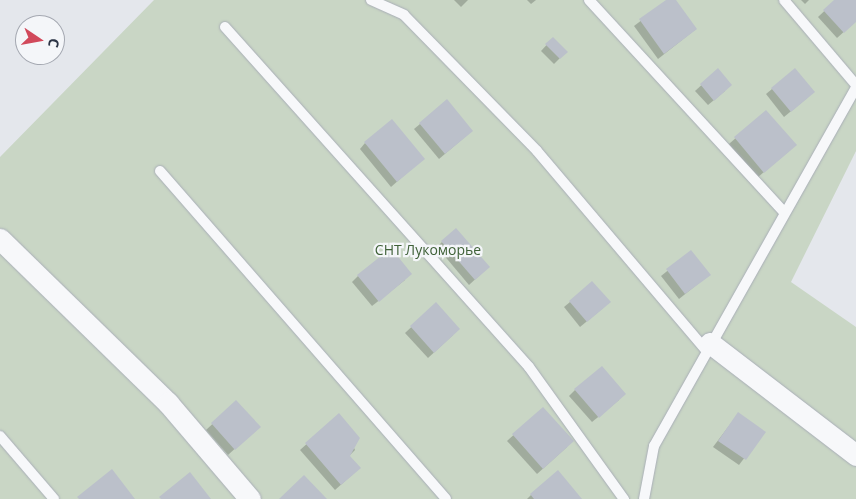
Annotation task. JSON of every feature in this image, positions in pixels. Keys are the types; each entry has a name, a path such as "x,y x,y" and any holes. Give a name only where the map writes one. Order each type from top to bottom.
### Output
{"street":[{"path":"0,239 168,403 250,499"},
{"path":"708,347 856,454"}],"lane":[{"path":"371,0 404,15 538,151 708,347"},
{"path":"589,0 784,212"},
{"path":"644,499 654,446 856,86 784,0"},
{"path":"225,27 530,367 624,499"},
{"path":"160,171 446,499"},
{"path":"0,436 54,499"}],"green space":[{"name":"СНТ Лукоморье","path":"154,0 856,0 856,151 791,282 856,327 856,499 0,499 0,157"}],"building":[{"path":"666,0 676,0 697,29 664,54 639,19"},
{"path":"834,0 856,0 856,22 844,33 823,10"},
{"path":"553,37 568,52 560,59 545,44"},
{"path":"718,68 732,85 714,101 700,84"},
{"path":"795,68 815,92 791,112 771,88"},
{"path":"447,99 473,131 445,154 419,123"},
{"path":"766,110 797,145 764,173 734,137"},
{"path":"392,119 425,159 397,182 364,142"},
{"path":"456,228 490,267 475,280 441,241"},
{"path":"391,248 412,274 379,302 357,275"},
{"path":"691,250 711,275 685,294 666,269"},
{"path":"592,281 611,302 587,322 569,301"},
{"path":"436,302 460,329 434,353 410,326"},
{"path":"602,366 626,394 599,418 574,389"},
{"path":"236,400 261,427 235,450 211,423"},
{"path":"543,407 574,441 543,469 512,434"},
{"path":"738,412 766,432 746,460 718,441"},
{"path":"339,413 360,438 350,456 361,468 341,485 305,443"},
{"path":"112,469 135,499 79,499 77,497"},
{"path":"558,470 582,499 534,499 530,494"},
{"path":"190,472 211,499 161,499 159,497"},
{"path":"304,475 327,499 279,499"}]}
